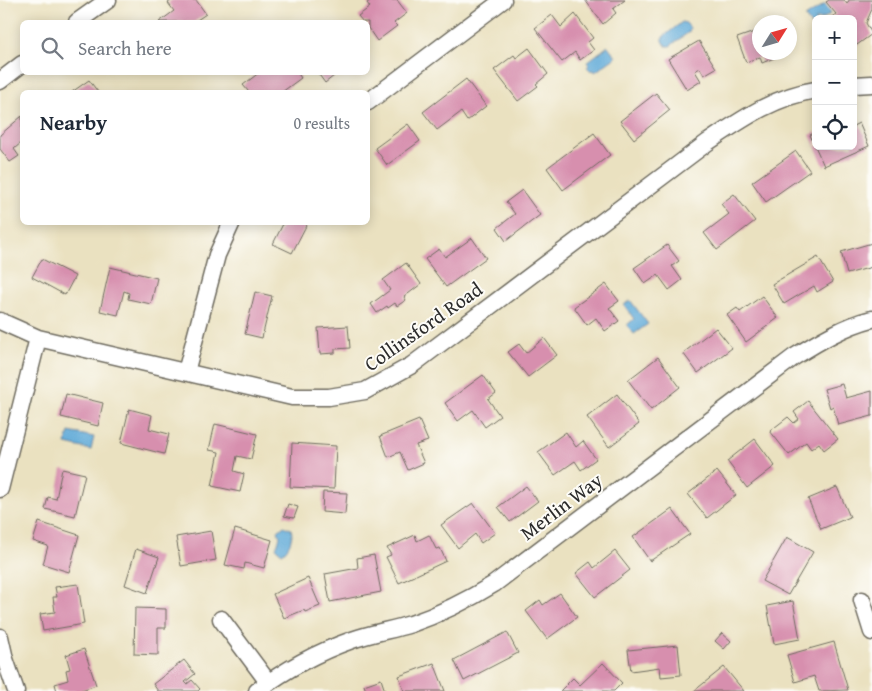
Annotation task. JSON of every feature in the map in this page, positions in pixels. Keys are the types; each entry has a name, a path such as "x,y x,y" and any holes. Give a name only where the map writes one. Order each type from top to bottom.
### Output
{"street":[{"path":"81,20 108,0"},
{"path":"370,100 503,0"},
{"path":"0,80 20,65"},
{"path":"857,85 872,84"},
{"name":"Collinsford Road","path":"0,321 38,338 292,397 329,398 365,391 412,364 708,142 755,111 800,93 812,91"},
{"path":"186,372 217,255 231,225"},
{"name":"Merlin Way","path":"263,687 290,668 326,650 353,639 416,622 477,595 794,357 823,339 858,323 872,319"},
{"path":"0,489 38,338"},
{"path":"862,600 872,632"},
{"path":"221,619 263,687"},
{"path":"0,637 16,691"}],"water":[{"path":"825,4 831,13 828,15 812,15 812,27 805,17"},
{"path":"682,22 686,23 690,28 689,32 670,46 666,46 663,37"},
{"path":"608,46 616,57 595,72 593,69 591,71 587,67 589,65 587,62"},
{"path":"630,300 648,324 634,334 627,325 634,319 624,305"},
{"path":"69,432 94,437 91,450 66,444"},
{"path":"284,526 291,529 292,535 289,545 282,553 276,548 280,537 278,531"}],"building":[{"path":"172,0 196,0 206,14 197,20 162,20 174,11 168,3"},
{"path":"371,0 397,0 407,13 394,23 397,26 377,41 370,31 370,20 361,20 358,16 370,7 367,3"},
{"path":"585,0 625,0 613,9 616,13 603,24"},
{"path":"829,0 844,0 847,4 849,0 872,0 872,9 866,23 872,34 857,45 857,15 835,15 836,14 826,2"},
{"path":"575,14 593,38 588,42 594,50 580,60 575,52 562,62 535,28 552,15 561,27"},
{"path":"752,33 752,60 746,62 737,38"},
{"path":"699,41 716,68 704,75 700,68 695,71 701,81 687,90 668,59"},
{"path":"529,48 548,74 536,84 538,86 518,101 494,70 514,55 516,58"},
{"path":"256,75 299,75 301,78 285,90 247,90 243,85"},
{"path":"319,75 335,75 325,83"},
{"path":"466,79 486,106 467,121 461,112 437,130 423,112"},
{"path":"89,80 96,90 75,90"},
{"path":"656,93 670,110 634,139 620,121"},
{"path":"20,118 20,144 14,149 19,156 10,162 0,149 0,135"},
{"path":"859,123 869,146 824,166 817,150 857,150 857,124"},
{"path":"408,124 420,141 387,165 375,148"},
{"path":"594,133 610,155 563,190 547,168"},
{"path":"796,151 810,171 766,202 752,182"},
{"path":"522,190 540,215 506,241 497,228 515,214 506,202"},
{"path":"734,194 755,221 717,250 704,233 729,214 721,204"},
{"path":"282,225 306,225 292,253 273,244"},
{"path":"472,238 486,258 446,287 425,259 439,249 445,257"},
{"path":"872,243 872,267 847,274 841,252"},
{"path":"667,245 679,261 672,266 682,280 669,290 658,275 645,284 634,268"},
{"path":"818,257 833,282 817,292 814,286 784,304 772,284"},
{"path":"42,259 75,276 65,295 32,277"},
{"path":"406,263 421,284 404,297 406,300 397,306 395,303 377,313 371,304 390,290 383,280"},
{"path":"110,267 157,278 151,304 128,299 129,293 124,291 118,315 100,311"},
{"path":"606,284 619,301 609,308 619,321 605,331 596,318 587,325 574,307"},
{"path":"255,292 272,296 262,338 245,334"},
{"path":"762,296 778,318 746,342 727,315 737,308 740,312"},
{"path":"348,326 350,348 335,349 335,353 320,354 318,328"},
{"path":"716,328 732,348 698,373 683,353"},
{"path":"544,338 557,355 528,377 508,352 519,344 526,353"},
{"path":"658,357 680,387 651,410 628,380"},
{"path":"483,375 496,393 488,399 500,416 485,427 473,410 458,421 445,403"},
{"path":"842,384 846,398 872,391 872,416 838,425 833,406 830,408 824,389"},
{"path":"66,394 103,403 98,426 61,417"},
{"path":"617,394 639,424 609,447 587,417"},
{"path":"808,401 838,439 824,450 819,443 811,449 806,442 789,455 770,431 788,417 794,423 799,419 794,412"},
{"path":"129,409 152,415 149,429 169,434 164,454 121,443"},
{"path":"419,420 428,441 416,445 424,463 408,470 400,452 388,457 380,436"},
{"path":"215,424 257,434 251,459 237,456 234,471 244,474 240,492 212,486 219,452 209,450"},
{"path":"566,432 576,447 583,441 596,459 581,470 575,461 555,475 538,452"},
{"path":"755,439 775,466 747,488 727,461"},
{"path":"292,443 336,446 334,489 290,487"},
{"path":"62,469 85,474 75,516 45,509 48,497 56,499"},
{"path":"717,471 736,495 707,518 688,494"},
{"path":"526,486 538,501 510,522 498,507"},
{"path":"837,487 850,517 821,529 808,499"},
{"path":"323,492 347,493 345,514 322,512"},
{"path":"473,503 495,533 481,543 475,534 458,548 441,525"},
{"path":"288,504 298,507 294,518 284,516"},
{"path":"672,509 690,534 650,561 633,537"},
{"path":"39,522 79,535 69,572 43,564 48,546 33,541"},
{"path":"235,529 272,540 264,568 245,563 244,569 225,565"},
{"path":"211,531 216,560 181,566 176,537"},
{"path":"415,535 417,541 429,535 436,549 440,548 446,561 399,583 386,557 391,555 387,548"},
{"path":"787,537 813,552 788,595 762,581"},
{"path":"136,549 159,557 147,593 125,585"},
{"path":"615,551 630,570 595,597 576,573 590,562 594,568"},
{"path":"374,555 381,592 330,602 325,574 358,568 357,558"},
{"path":"308,578 320,606 284,618 273,594"},
{"path":"78,584 84,624 43,631 40,614 55,612 53,597 57,597 55,587"},
{"path":"560,593 577,617 547,639 526,611 540,600 543,605"},
{"path":"793,601 800,639 774,644 767,606"},
{"path":"135,608 166,609 166,628 158,628 158,655 134,654"},
{"path":"507,632 518,653 464,681 454,660"},
{"path":"722,633 731,641 724,649 715,641"},
{"path":"834,642 848,690 819,691 814,676 795,682 787,655"},
{"path":"678,645 681,675 661,677 660,667 631,671 628,650"},
{"path":"84,649 96,685 79,691 57,691 55,684 68,680 66,670 70,669 66,655"},
{"path":"184,660 195,674 185,682 187,684 192,680 200,689 198,691 158,691 153,684"},
{"path":"434,663 445,691 404,691 399,676"},
{"path":"603,663 622,683 614,691 560,691 573,678 580,685"},
{"path":"724,667 744,691 694,691"},
{"path":"381,679 385,691 366,691 364,685"}]}
